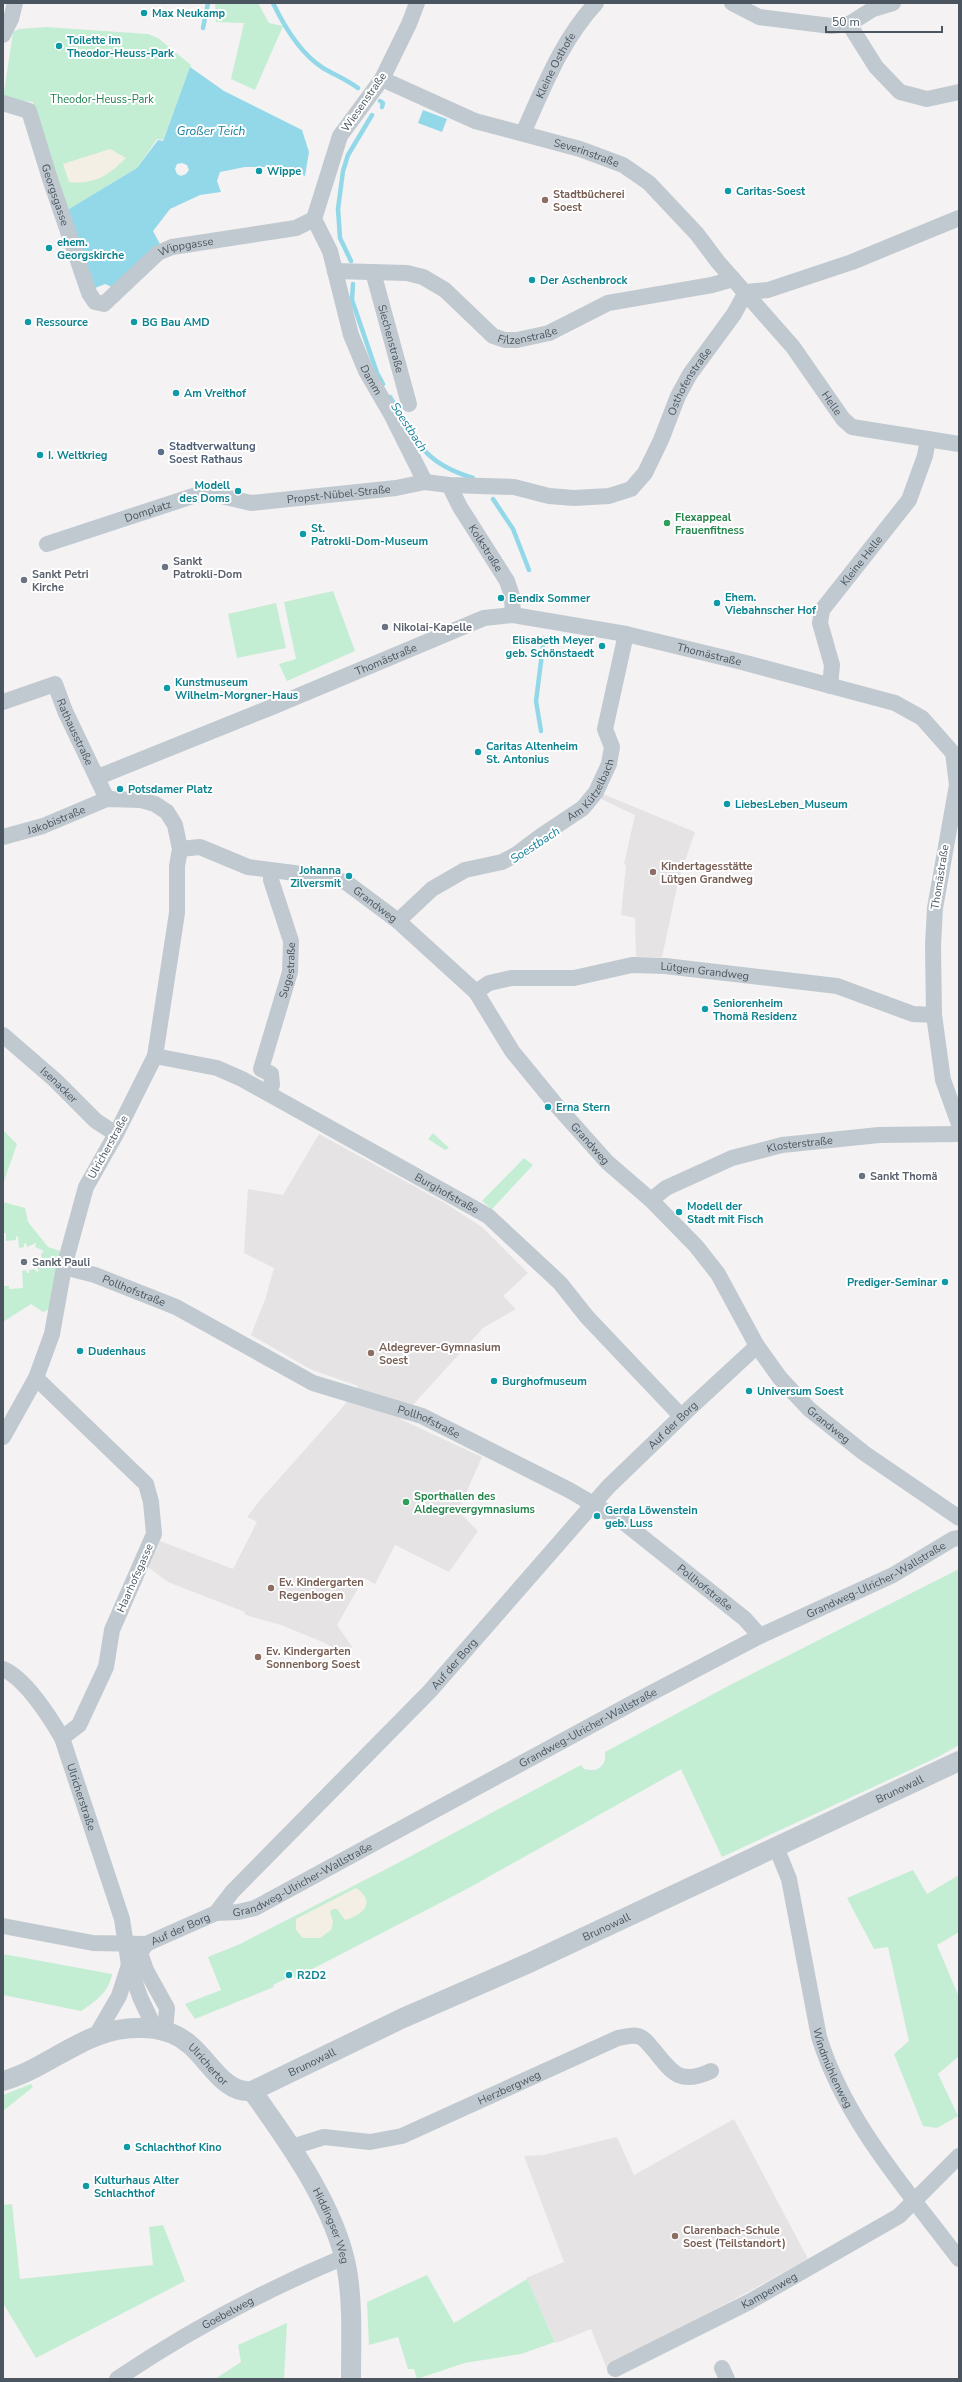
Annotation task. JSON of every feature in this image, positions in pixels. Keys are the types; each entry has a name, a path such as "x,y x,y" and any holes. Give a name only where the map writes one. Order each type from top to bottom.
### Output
{"street":[{"path":"3,35 11,20 15,3"},
{"name":"Wiesenstraße","path":"314,219 340,136 382,79 409,24 417,3"},
{"name":"Kleine Osthofe","path":"523,133 560,51 582,18 596,3"},
{"path":"732,3 759,17 831,26 849,24 873,9 893,3"},
{"path":"849,24 876,67 900,92 927,99 959,92"},
{"name":"Severinstraße","path":"382,79 475,121 580,149 623,165 649,183 697,234 733,279 746,292"},
{"name":"Georgsgasse","path":"3,103 30,111 89,294 95,302"},
{"path":"746,292 768,290 852,262 959,218"},
{"path":"314,219 330,251 335,271"},
{"name":"Wippgasse","path":"95,302 104,304 158,253 172,247 272,230 296,228 314,219"},
{"name":"Filzenstraße","path":"335,271 407,273 424,277 445,290 493,336 505,340 517,340 549,333 608,302 712,285 733,279"},
{"name":"Damm","path":"335,271 351,335 366,372 398,427 425,482"},
{"name":"Siechenstraße","path":"374,272 409,404"},
{"name":"Helle","path":"746,292 793,346 842,419 852,427 959,444"},
{"name":"Osthofenstraße","path":"425,482 449,485 514,487 549,496 574,498 609,496 631,489 645,473 662,440 678,396 690,374 734,314 746,292"},
{"name":"Kleine Helle","path":"830,686 832,665 820,623 822,610 909,500 925,456 928,439"},
{"name":"Propst-Nübel-Straße","path":"251,504 396,488 425,482"},
{"name":"Kolkstraße","path":"449,485 460,507 507,581 512,596 513,615"},
{"name":"Domplatz","path":"47,544 196,496 217,496 251,504"},
{"name":"Thomästraße","path":"98,777 260,713 484,618 513,615 626,634 742,662 895,703 922,718 956,750 957,786 941,869 933,924 934,1015 943,1080 959,1124"},
{"name":"Am Kützelbach","path":"398,921 432,889 465,870 502,862 517,854 583,808 596,792 609,764 612,747 605,729 626,634"},
{"name":"Rathausstraße","path":"3,702 55,684 65,711 86,758 98,777"},
{"path":"98,777 107,799 141,800 155,804 167,812 175,825 180,849"},
{"name":"Jakobistraße","path":"3,837 43,826 107,799"},
{"name":"Grandweg","path":"180,849 200,847 248,867 271,871 318,874 347,883 398,921 476,992 512,1051 544,1091 607,1162 651,1200 696,1246 718,1274 757,1346 780,1378 822,1421 864,1454 959,1518"},
{"name":"Ulricherstraße","path":"3,1437 36,1378 52,1334 64,1267 86,1187 116,1134 155,1056 177,913 177,866 180,849"},
{"name":"Sugestraße","path":"261,1069 290,964 291,941 271,880 271,871"},
{"name":"Lütgen Grandweg","path":"476,992 489,983 511,978 574,978 632,965 665,966 837,986 913,1014 934,1015"},
{"name":"Isenacker","path":"3,1034 55,1080 96,1121 116,1134"},
{"name":"Burghofstraße","path":"155,1056 197,1066 217,1068 242,1079 268,1092 349,1140 488,1216 560,1283 587,1317 681,1416"},
{"path":"242,1079 249,1068 255,1066 271,1074 272,1085 268,1092"},
{"name":"Klosterstraße","path":"651,1200 666,1188 732,1158 782,1145 879,1135 959,1134"},
{"name":"Pollhofstraße","path":"64,1267 95,1275 176,1307 312,1383 422,1416 594,1504 622,1521 745,1619 760,1636"},
{"name":"Auf der Borg","path":"3,1926 93,1943 146,1944 216,1913 232,1892 430,1691 594,1504 681,1416 757,1346"},
{"name":"Haarhofsgasse","path":"36,1378 146,1484 151,1502 154,1534 112,1630 103,1673 79,1725 62,1738"},
{"name":"Grandweg-Ulricher-Wallstraße","path":"216,1913 238,1912 255,1908 638,1700 760,1636 893,1575 954,1539 959,1538"},
{"name":"Ulricherstraße","path":"3,1669 25,1687 53,1722 62,1738 118,1906 128,1944"},
{"name":"Brunowall","path":"252,2091 403,2018 529,1963 959,1761"},
{"name":"Windmühlenweg","path":"776,1847 789,1879 819,2037 826,2061 848,2105 959,2259"},
{"path":"128,1944 129,1965 140,1997 160,2031"},
{"path":"146,1944 140,1953 146,1970 167,2008 160,2031"},
{"path":"97,2034 120,1996 129,1965"},
{"name":"Ulrichertor","path":"3,2081 28,2072 70,2047 97,2034 131,2028 160,2031 188,2043 232,2089 244,2092 252,2091"},
{"name":"Herzbergweg","path":"292,2147 324,2137 370,2142 402,2136 618,2038 633,2035 642,2038 671,2070 682,2077 696,2078 711,2071"},
{"name":"Hiddingser Weg","path":"252,2091 292,2147 332,2223 344,2257 350,2297 351,2379"},
{"name":"Kampenweg","path":"615,2368 749,2302 899,2216 916,2201 959,2156"},
{"name":"Goebelweg","path":"117,2379 194,2331 297,2277 344,2257"}],"shaded area":[{"name":"Kindertagesstätte Lütgen Grandweg","path":"603,794 695,832 679,878 662,957 636,957 635,918 621,915 626,865 624,864 635,815 601,799"},
{"name":"Aldegrever-Gymnasium Soest","path":"319,1134 445,1203 482,1227 528,1273 503,1296 516,1309 483,1328 400,1419 482,1457 458,1511 478,1531 449,1572 395,1545 375,1584 364,1578 337,1625 352,1647 345,1655 325,1643 281,1625 244,1614 245,1612 168,1582 148,1567 160,1541 233,1569 257,1522 247,1517 261,1499 342,1408 358,1386 312,1370 251,1335 266,1297 274,1268 244,1253 248,1189 283,1195"},
{"name":"Clarenbach-Schule Soest (Teilstandort)","path":"734,2119 808,2259 607,2369 591,2329 556,2343 526,2278 564,2262 524,2156 543,2155 617,2137 634,2175"}],"green space":[{"path":"215,3 258,3 269,23 283,26 255,90 231,79 244,23 216,22"},
{"name":"Theodor-Heuss-Park","path":"46,27 148,34 158,38 191,65 163,140 157,139 137,168 64,212 33,102 3,99 13,32 19,29"},
{"path":"333,591 355,651 287,681 279,664 296,659 284,602"},
{"path":"276,603 286,648 237,658 228,614"},
{"path":"3,1130 17,1144 3,1184"},
{"path":"433,1133 449,1148 445,1150 428,1139"},
{"path":"524,1158 533,1165 492,1209 482,1201"},
{"path":"3,1202 25,1208 28,1222 48,1247 66,1253 53,1308 43,1312 31,1304 3,1322 3,1286 9,1286 9,1289 23,1288 22,1271 26,1270 27,1273 29,1273 29,1270 34,1269 37,1272 39,1271 37,1268 45,1261 42,1260 41,1254 44,1251 35,1247 36,1243 27,1247 26,1243 24,1244 24,1247 19,1248 18,1236 16,1237 16,1240 6,1241 6,1233 3,1233"},
{"path":"959,1569 959,1745 938,1757 722,1857 681,1769 465,1890 295,1978 293,1975 273,1985 274,1987 195,2019 185,2004 221,1990 208,1957 240,1944 396,1864 581,1765 584,1769 597,1769 603,1765 605,1752 730,1685"},
{"path":"913,1870 927,1894 959,1875 959,1932 937,1945 959,1997 959,2056 938,2074 958,2116 937,2128 923,2126 894,2054 909,2041 888,1947 874,1949 847,1898"},
{"path":"3,1954 112,1974 108,1986 101,1996 81,2011 3,1995"},
{"path":"31,2084 33,2087 3,2111 3,2095"},
{"path":"12,2204 20,2279 153,2265 149,2227 163,2225 185,2281 36,2358 3,2303 3,2205"},
{"path":"427,2275 454,2323 527,2279 555,2342 521,2354 465,2363 417,2379 414,2369 408,2369 398,2337 369,2345 367,2302"},
{"path":"287,2323 284,2379 215,2379 241,2362 238,2345"}],"sand":[{"path":"110,149 126,158 100,178 86,182 69,182 63,164"},
{"path":"356,1888 366,1898 365,1907 357,1915 345,1920 337,1909 333,1909 330,1912 333,1922 331,1930 320,1938 303,1938 296,1930 296,1919"}],"water":[{"name":"Großer Teich","path":"190,67 224,91 302,130 309,152 305,176 284,167 245,167 220,172 217,181 221,192 200,195 170,209 153,231 160,244 114,288 105,284 95,288 64,212 137,168 158,140 163,141","holes":["182,163 187,165 189,170 186,174 181,176 177,174 175,169 177,164"]},
{"path":"423,110 447,119 442,132 418,123"}],"waterway":[{"path":"203,28 208,3"},
{"name":"Soestbach","path":"273,3 282,21 307,55 323,68 358,88"},
{"name":"Soestbach","path":"380,101 383,103 382,107"},
{"name":"Soestbach","path":"351,261 340,238 338,209 343,171 348,155 372,115"},
{"name":"Soestbach","path":"353,284 352,300 377,373 383,384"},
{"name":"Soestbach","path":"390,397 414,438 431,457 442,465 473,478"},
{"name":"Soestbach","path":"493,499 513,529 529,570"},
{"name":"Soestbach","path":"541,731 536,701 544,638"}],"place":[{"name":"Max Neukamp","path":"144,13"},
{"name":"Toilette im Theodor-Heuss-Park","path":"59,46"},
{"name":"Wippe","path":"259,171"},
{"name":"Caritas-Soest","path":"728,191"},
{"name":"Stadtbücherei Soest","path":"545,200"},
{"name":"ehem. Georgskirche","path":"49,248"},
{"name":"Der Aschenbrock","path":"532,280"},
{"name":"Ressource","path":"28,322"},
{"name":"BG Bau AMD","path":"134,322"},
{"name":"Am Vreithof","path":"176,393"},
{"name":"Stadtverwaltung Soest Rathaus","path":"161,452"},
{"name":"I. Weltkrieg","path":"40,455"},
{"name":"Modell des Doms","path":"238,491"},
{"name":"Flexappeal Frauenfitness","path":"667,523"},
{"name":"St. Patrokli-Dom-Museum","path":"303,534"},
{"name":"Sankt Patrokli-Dom","path":"165,567"},
{"name":"Sankt Petri Kirche","path":"24,580"},
{"name":"Bendix Sommer","path":"501,598"},
{"name":"Ehem. Viebahnscher Hof","path":"717,603"},
{"name":"Nikolai-Kapelle","path":"385,627"},
{"name":"Elisabeth Meyer geb. Schönstaedt","path":"602,646"},
{"name":"Kunstmuseum Wilhelm-Morgner-Haus","path":"167,688"},
{"name":"Caritas Altenheim St. Antonius","path":"478,752"},
{"name":"Potsdamer Platz","path":"120,789"},
{"name":"LiebesLeben_Museum","path":"727,804"},
{"name":"Kindertagesstätte Lütgen Grandweg","path":"653,872"},
{"name":"Johanna Zilversmit","path":"349,876"},
{"name":"Seniorenheim Thomä Residenz","path":"705,1009"},
{"name":"Erna Stern","path":"548,1107"},
{"name":"Sankt Thomä","path":"862,1176"},
{"name":"Modell der Stadt mit Fisch","path":"679,1212"},
{"name":"Sankt Pauli","path":"24,1262"},
{"name":"Prediger-Seminar","path":"945,1282"},
{"name":"Dudenhaus","path":"80,1351"},
{"name":"Aldegrever-Gymnasium Soest","path":"371,1353"},
{"name":"Burghofmuseum","path":"494,1381"},
{"name":"Universum Soest","path":"749,1391"},
{"name":"Sporthallen des Aldegrevergymnasiums","path":"406,1502"},
{"name":"Gerda Löwenstein geb. Luss","path":"597,1516"},
{"name":"Ev. Kindergarten Regenbogen","path":"271,1588"},
{"name":"Ev. Kindergarten Sonnenborg Soest","path":"258,1657"},
{"name":"R2D2","path":"289,1975"},
{"name":"Schlachthof Kino","path":"127,2147"},
{"name":"Kulturhaus Alter Schlachthof","path":"86,2186"},
{"name":"Clarenbach-Schule Soest (Teilstandort)","path":"675,2236"}]}
